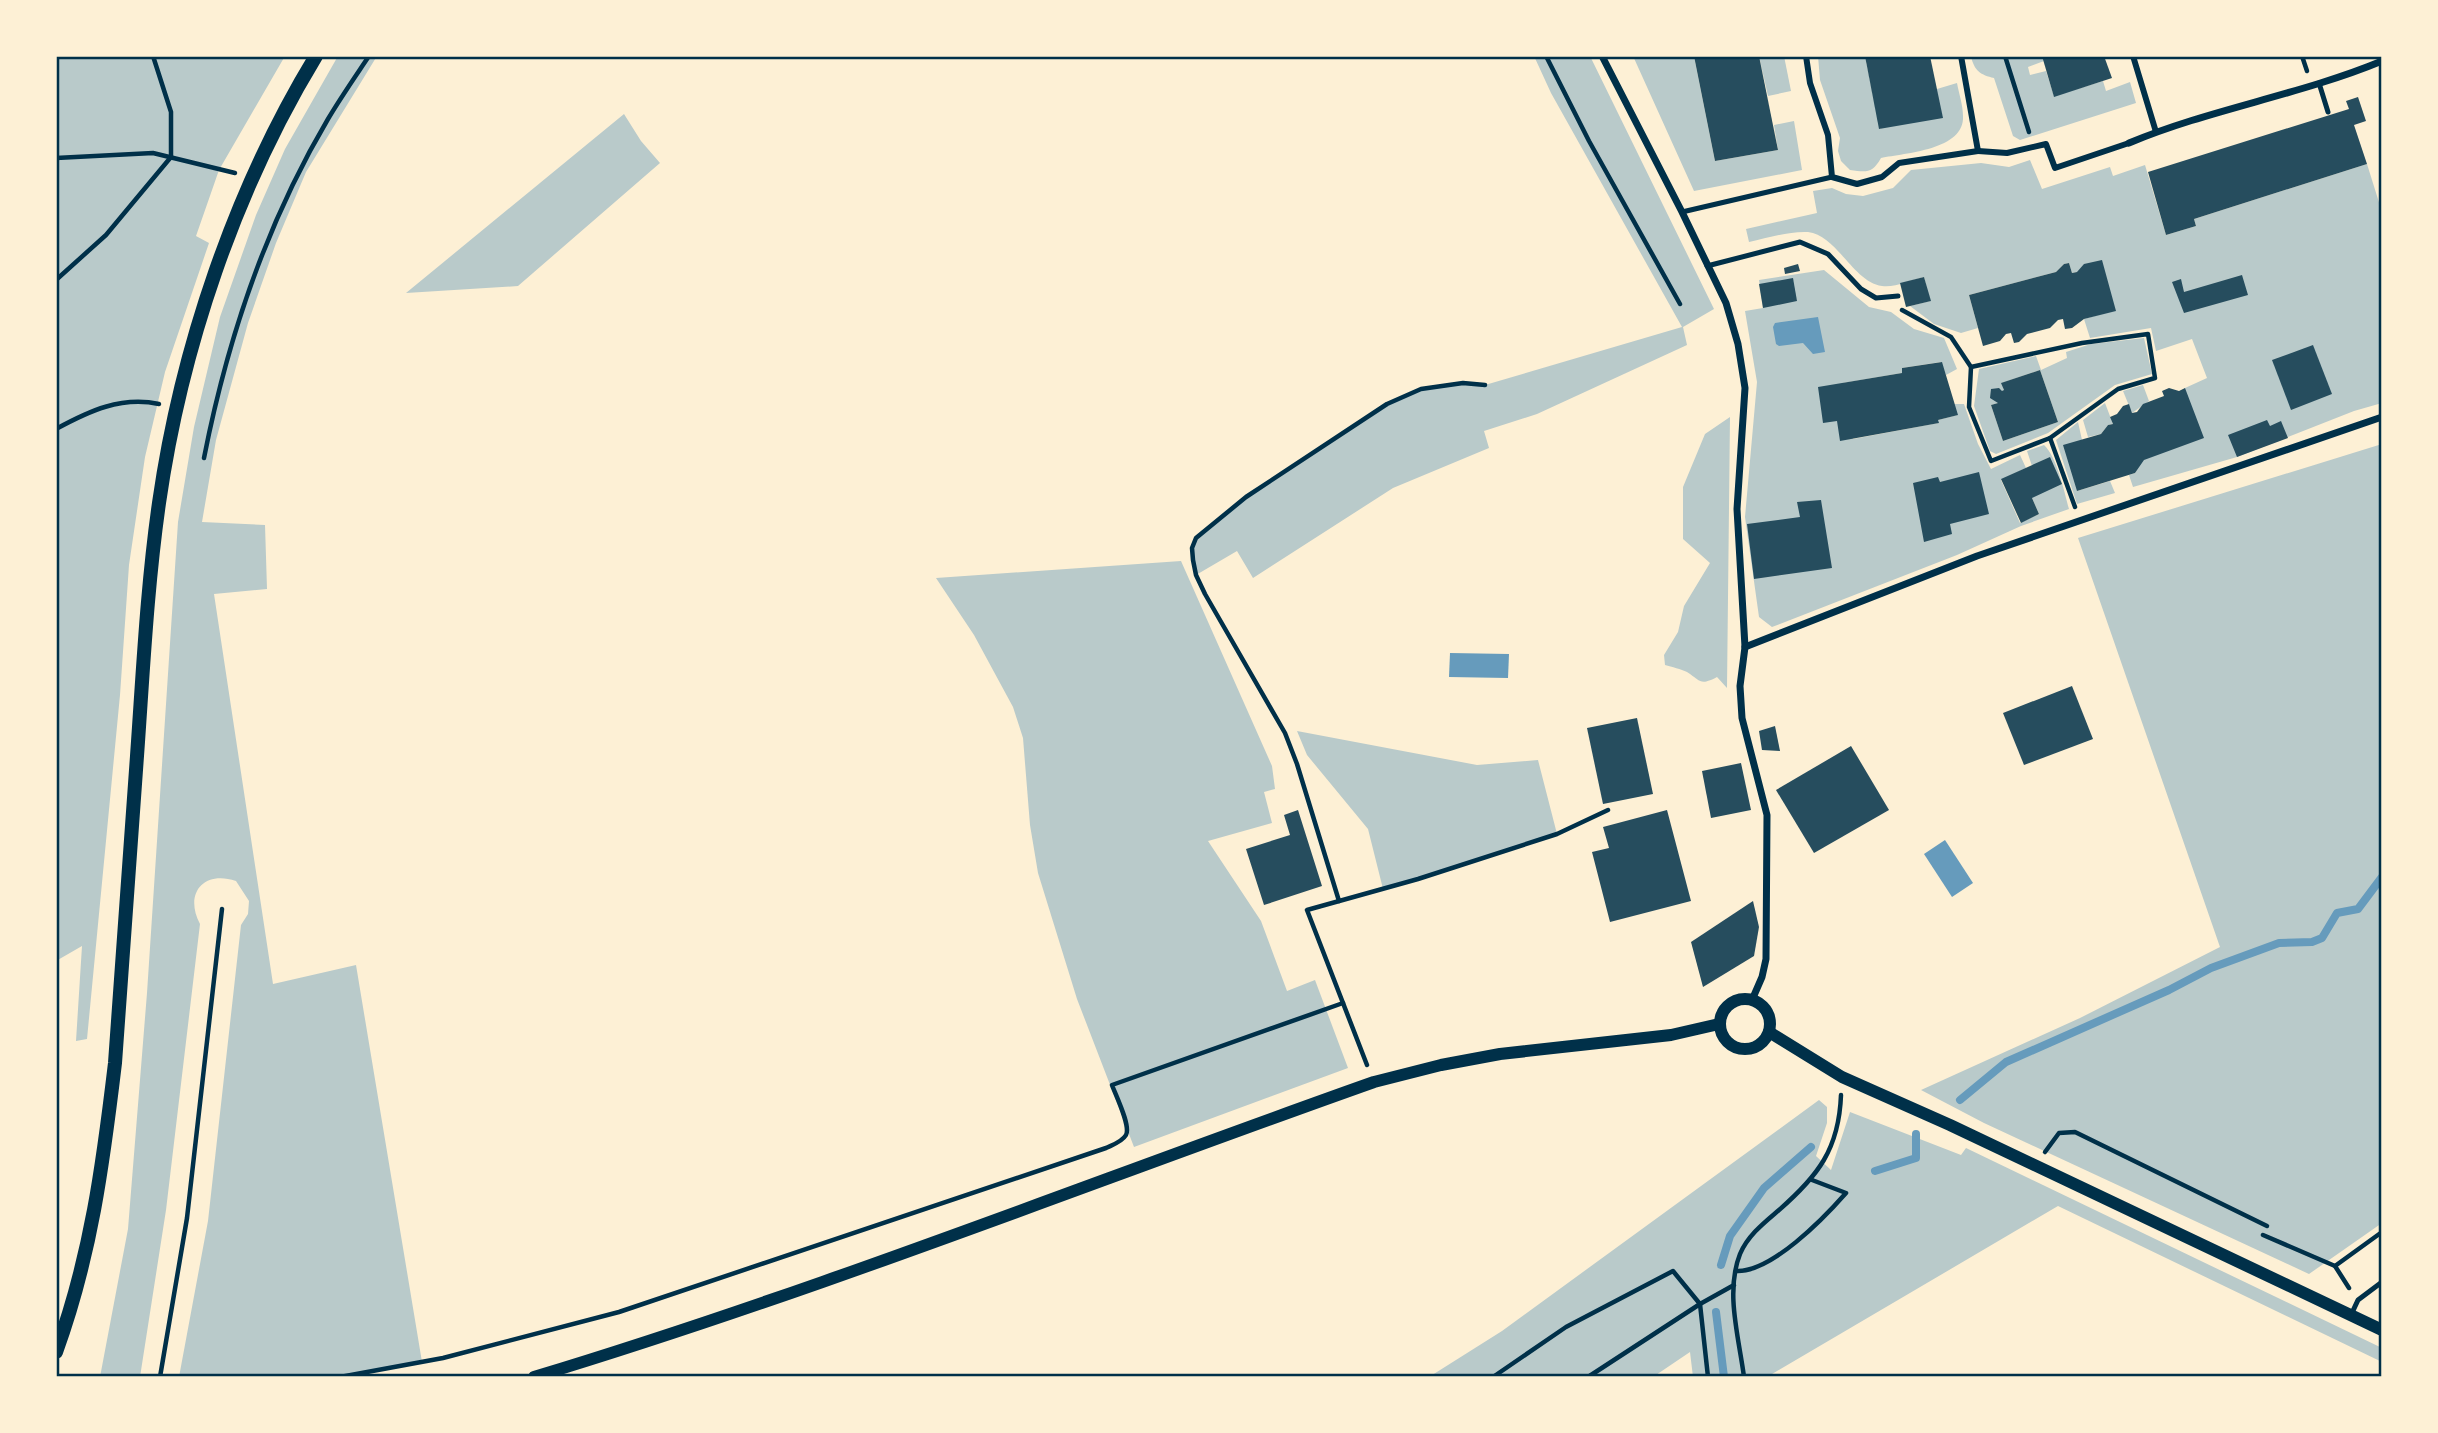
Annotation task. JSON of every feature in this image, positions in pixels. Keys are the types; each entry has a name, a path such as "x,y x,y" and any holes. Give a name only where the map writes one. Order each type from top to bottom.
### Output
{"main road":[{"path":"56,1352 94,1220 106,1138 115,1063 152,556 177,407 211,289 253,176 316,56"}],"street":[{"path":"1602,56 1726,303 1738,344 1745,388 1737,509 1745,647 1740,686 1742,718 1767,814 1766,960 1752,1000"},
{"path":"1806,56 1810,83 1828,135 1832,177 1857,184 1882,177 1899,163 1978,151 2007,153 2046,144 2055,168 2156,132 2319,83 2382,61"},
{"path":"1961,56 1978,151"},
{"path":"2133,56 2156,132"},
{"path":"1745,647 1977,556 2382,417"},
{"path":"1739,999 1752,1000 1760,1004 1768,1015 1769,1032 1760,1044 1739,1049 1726,1041 1719,1024 1722,1013 1730,1003 1739,999"},
{"path":"534,1377 657,1340 1374,1082 1500,1054 1671,1035 1719,1024"},
{"path":"1769,1032 1842,1077 2382,1330"}],"lane":[{"path":"2319,83 2328,111"},
{"path":"1682,212 1832,177"},
{"path":"1707,266 1800,242 1828,254 1861,289 1875,298 1898,296"},
{"path":"2351,1315 2358,1300 2382,1282"}],"path":[{"path":"56,281 106,236 171,157 171,112 153,56"},
{"path":"204,458 215,403 241,314 279,215 328,119 369,56"},
{"path":"1546,56 1589,141 1680,304"},
{"path":"2005,56 2033,146"},
{"path":"56,158 153,153 253,176"},
{"path":"1898,296 1902,312 1951,337 1971,366 1969,407 1991,461 2050,438 2118,389 2155,378 2148,334 2082,343 1971,366"},
{"path":"1339,901 1285,733 1205,594 1196,575 1192,548 1201,533 1236,505 1387,404 1421,388 1463,383 1485,385"},
{"path":"56,429 97,408 121,402 144,401 177,407"},
{"path":"2050,438 2079,521"},
{"path":"1374,1082 1307,910 1557,834 1608,810"},
{"path":"160,1377 187,1218 222,909"},
{"path":"340,1377 443,1358 619,1312 1106,1148 1121,1140 1127,1132 1112,1086 1343,1003"},
{"path":"1744,1377 1734,1303 1736,1271 1741,1253 1756,1229 1812,1180 1828,1155 1841,1108 1842,1077"},
{"path":"2038,1167 2054,1137 2070,1131 2267,1226"},
{"path":"1736,1271 1749,1272 1765,1265 1823,1219 1846,1193 1812,1180"},
{"path":"2334,1266 2382,1232"},
{"path":"2263,1235 2334,1266 2358,1300"},
{"path":"1493,1377 1566,1327 1673,1271 1700,1304 1708,1377"},
{"path":"1588,1377 1700,1304 1735,1285"}],"shaded area":[{"path":"56,56 285,56 219,170 196,236 209,243 165,372 145,457 129,565 120,695 87,1039 76,1041 82,946 56,961"},
{"path":"338,56 377,56 306,172 276,243 248,323 216,440 202,522 265,525 267,589 214,594 273,984 356,965 422,1362 340,1377 179,1377 208,1221 241,925 248,914 249,901 236,881 224,878 206,882 200,887 194,903 200,924 166,1210 140,1377 100,1377 128,1229 147,993 178,522 194,427 220,317 256,215 285,149"},
{"path":"1534,56 1590,56 1714,309 1683,327 1687,345 1537,414 1484,431 1489,448 1393,488 1253,578 1237,551 1196,575 1192,548 1196,538 1246,497 1387,404 1421,389 1442,385 1485,385 1682,327 1551,93"},
{"path":"1633,56 1694,56 1715,161 1778,150 1774,125 1794,121 1802,170 1694,191"},
{"path":"1759,56 1784,56 1791,91 1768,96"},
{"path":"1818,56 1865,56 1880,129 1937,89 1957,83 1963,112 1961,127 1954,136 1932,148 1881,158 1875,167 1868,171 1850,170 1841,161 1838,151 1840,138 1820,80"},
{"path":"1971,56 2042,56 2044,61 2028,67 2030,75 2046,71 2054,96 2103,81 2106,91 2130,82 2136,103 2020,140 2013,136 1994,78 1979,72"},
{"path":"624,114 641,141 660,163 518,286 406,293"},
{"path":"2030,160 2042,189 2110,167 2113,176 2145,165 2166,235 2196,226 2194,219 2367,164 2382,212 2382,403 2354,411 2237,457 2133,487 2129,475 2135,473 2185,388 2207,378 2192,339 2156,351 2151,328 2090,338 2084,319 2115,310 2077,272 2072,273 2069,263 2056,272 1969,295 1978,328 1961,333 1934,324 1910,306 1930,301 1924,277 1892,286 1872,283 1828,241 1808,232 1749,242 1746,229 1817,213 1813,191 1832,188 1846,194 1863,196 1893,188 1911,170 1981,163 2009,167"},
{"path":"1824,270 1869,307 1891,312 1914,329 1944,338 1957,369 1946,375 1941,362 1902,368 1902,373 1843,383 1853,439 1938,423 1938,420 1957,415 1954,404 1964,404 1978,444 1991,469 2020,455 2026,468 2001,480 2020,523 2039,514 2032,498 2032,466 2027,451 2044,445 2056,466 2069,509 1772,627 1759,617 1745,517 1757,382 1745,311 1763,308 1759,280"},
{"path":"2144,338 2152,374 2115,385 2048,433 1996,454 1990,451 1974,406 1979,369 2036,356 2041,370 2067,358 2066,352 2091,344","holes":["2040,370 2058,422 2003,441 1991,405 1998,403 2004,390 2002,383"]},
{"path":"2143,385 2149,401 2132,413 2123,391"},
{"path":"2105,403 2113,424 2108,425 2101,434 2088,437 2083,420"},
{"path":"1730,417 1727,688 1717,677 1701,681 1685,671 1665,665 1664,655 1678,632 1684,606 1710,563 1683,539 1683,487 1705,434"},
{"path":"2078,422 2082,440 2077,491 2110,481 2115,493 2077,504 2056,440"},
{"path":"2382,444 2382,1223 2309,1274 1984,1123 1921,1090 2080,1018 2220,947 2078,538"},
{"path":"1181,561 1272,766 1275,789 1264,792 1272,823 1208,841 1261,921 1287,991 1315,980 1348,1068 1134,1147 1077,999 1038,873 1030,825 1023,738 1013,707 974,635 936,578"},
{"path":"1297,731 1477,765 1538,760 1557,834 1383,889 1368,829 1307,755"},
{"path":"1819,1100 1827,1107 1827,1123 1816,1156 1831,1170 1850,1112 1961,1155 1966,1148 2382,1348 2382,1362 2058,1206 1767,1377 1693,1377 1690,1352 1653,1377 1429,1377 1502,1331"}],"water":[{"path":"1818,317 1825,352 1813,354 1803,343 1779,346 1776,344 1773,327 1775,323"},
{"path":"1450,653 1509,654 1508,678 1449,677"},
{"path":"1945,840 1973,883 1952,897 1924,854"}],"building":[{"path":"1694,56 1759,56 1778,150 1715,161"},
{"path":"1865,56 1930,56 1943,118 1879,129"},
{"path":"2042,56 2104,56 2112,78 2054,97"},
{"path":"2358,97 2366,121 2354,125 2367,164 2194,219 2196,226 2166,235 2148,172 2349,109 2346,101"},
{"path":"2102,260 2116,311 2084,319 2072,328 2065,329 2063,319 2058,320 2050,328 2027,334 2019,342 2014,343 2011,333 2006,334 2000,341 1983,346 1969,295 2056,272 2064,264 2069,263 2072,273 2077,272 2084,264"},
{"path":"1798,264 1800,271 1785,274 1784,268"},
{"path":"2242,275 2248,295 2184,313 2172,282 2181,279 2184,292"},
{"path":"1924,277 1931,301 1906,307 1900,283"},
{"path":"1793,278 1797,301 1763,308 1759,284"},
{"path":"2313,345 2332,394 2291,410 2272,360"},
{"path":"1942,362 1958,415 1938,420 1939,423 1840,441 1837,421 1823,423 1818,387 1902,373 1902,368"},
{"path":"2040,370 2058,422 2003,441 1991,405 1998,403 1990,398 1991,389 1999,388 2002,391 2004,390 2001,383"},
{"path":"2169,388 2179,391 2185,388 2204,438 2144,460 2135,473 2077,491 2063,445 2101,434 2108,425 2113,424 2110,417 2117,414 2123,406 2129,404 2132,413 2137,412 2143,404 2164,396 2162,391"},
{"path":"2267,420 2270,426 2281,421 2288,438 2237,457 2228,435"},
{"path":"2050,457 2062,484 2032,498 2039,514 2021,523 2001,479"},
{"path":"1979,472 1989,514 1950,524 1952,534 1924,542 1913,483 1938,477 1940,482"},
{"path":"1821,500 1832,568 1754,579 1747,524 1800,517 1797,502"},
{"path":"2072,686 2093,739 2024,765 2003,713"},
{"path":"1637,718 1653,794 1603,804 1587,728"},
{"path":"1775,726 1780,751 1762,750 1759,731"},
{"path":"1851,746 1889,810 1814,853 1776,790"},
{"path":"1741,763 1751,810 1711,818 1702,771"},
{"path":"1298,810 1322,886 1264,905 1246,849 1290,835 1284,815"},
{"path":"1667,810 1691,901 1610,922 1592,852 1609,848 1603,827"},
{"path":"1753,901 1759,927 1754,956 1703,987 1691,942"}],"waterway":[{"path":"1960,1100 2006,1062 2169,990 2211,968 2279,943 2312,942 2322,938 2337,913 2358,909 2382,877"},
{"path":"1875,1171 1916,1158 1916,1134"},
{"path":"1721,1265 1730,1236 1764,1188 1811,1147"},
{"path":"1716,1312 1724,1377"}]}
